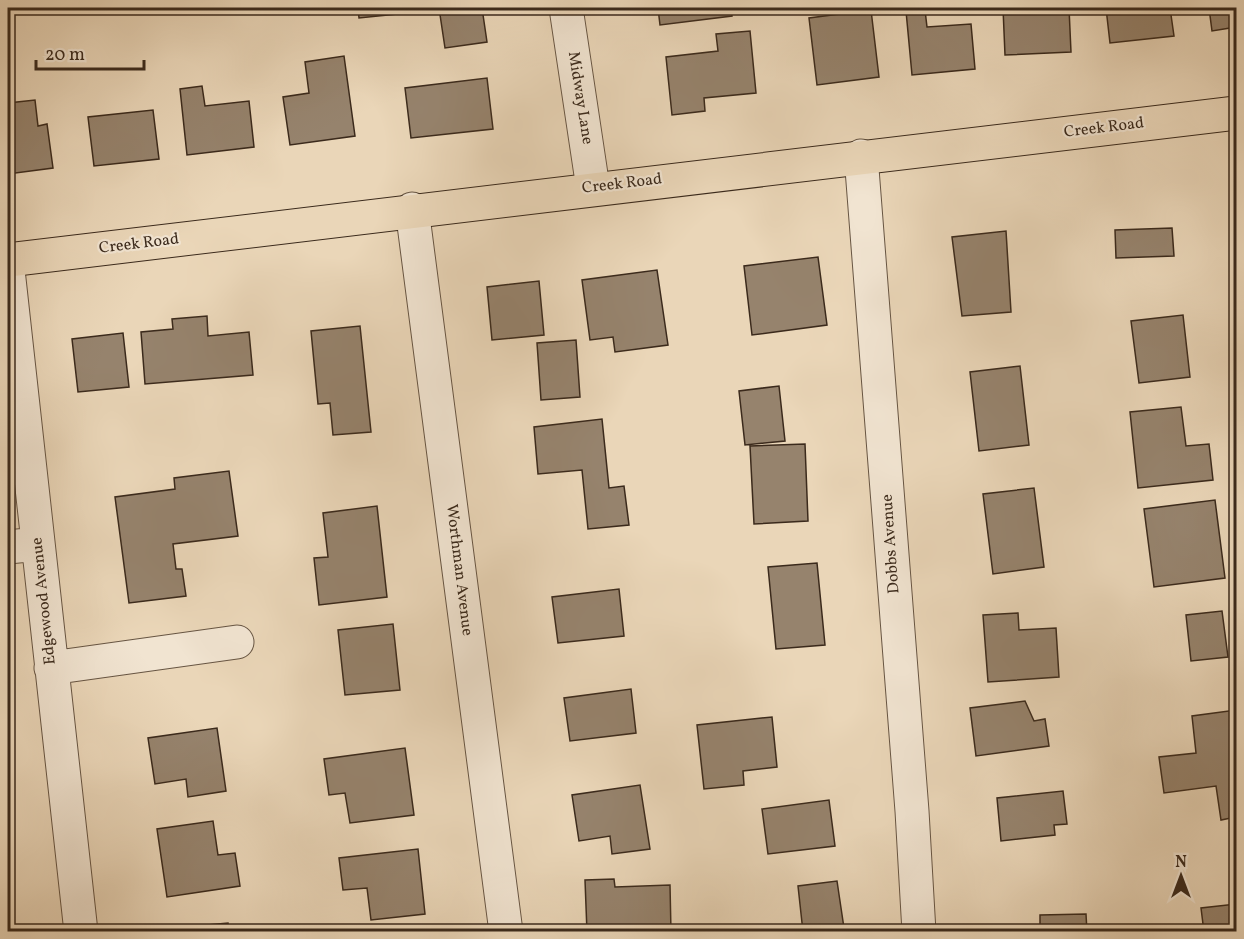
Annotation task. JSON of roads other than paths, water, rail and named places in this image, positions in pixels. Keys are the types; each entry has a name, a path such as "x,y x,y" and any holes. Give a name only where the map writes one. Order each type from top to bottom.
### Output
{"main road":[{"name":"Creek Road","path":"8,260 412,209 1236,112"}],"street":[{"name":"Midway Lane","path":"566,8 593,188"},
{"name":"Dobbs Avenue","path":"861,156 912,811 919,932"},
{"name":"Worthman Avenue","path":"412,209 506,932"},
{"name":"Edgewood Avenue","path":"8,270 23,546 51,668 81,932"},
{"path":"51,668 237,642"}]}
